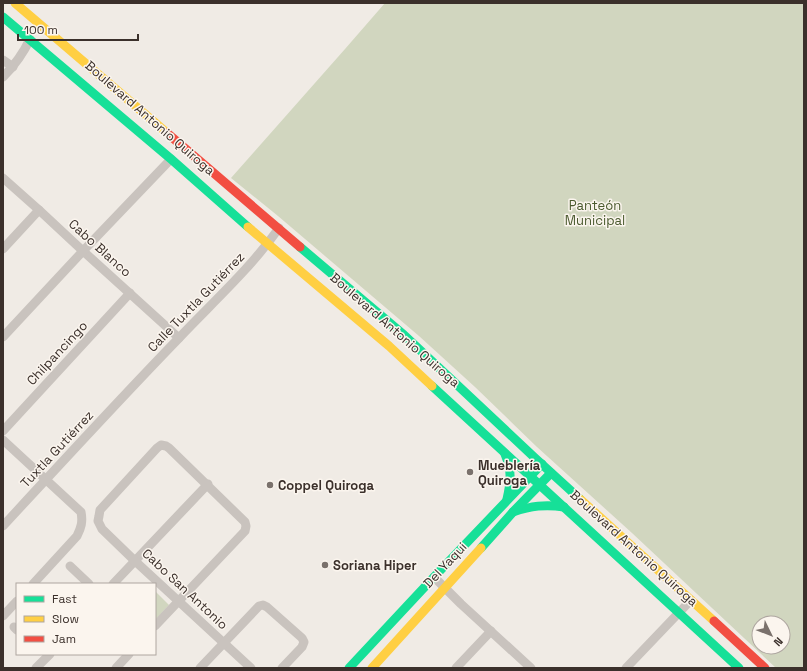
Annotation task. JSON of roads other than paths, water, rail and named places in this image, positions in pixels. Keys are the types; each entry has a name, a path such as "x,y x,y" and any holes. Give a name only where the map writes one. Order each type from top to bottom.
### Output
{"main road":[{"name":"Boulevard Antonio Quiroga","path":"15,3 404,335 551,473 765,668"},
{"name":"Boulevard Antonio Quiroga","path":"3,17 389,346 739,668"},
{"path":"503,450 510,464 511,476 508,499"},
{"name":"Del Yaqui","path":"349,668 542,464"},
{"name":"Del Yaqui","path":"372,668 513,512 551,473"},
{"path":"513,512 541,504 552,504 564,507"}],"street":[{"path":"3,76 13,67 30,40"},
{"path":"3,60 13,67"},
{"path":"3,337 171,159"},
{"name":"Cabo Blanco","path":"3,178 179,338"},
{"path":"3,249 39,210"},
{"name":"Calle Tuxtla Gutiérrez","path":"129,390 254,260 268,244 278,228"},
{"name":"Chilpancingo","path":"3,431 130,293"},
{"name":"Tuxtla Gutiérrez","path":"3,526 129,390"},
{"path":"3,440 81,512 83,521 77,536 34,583"},
{"name":"Cabo San Antonio","path":"208,484 169,448 161,445 100,510 98,521 102,529 135,561 251,668"},
{"path":"114,583 208,484 245,522 245,531 156,625"},
{"path":"70,566 88,583"},
{"path":"434,577 461,604 531,668"},
{"path":"626,668 691,600"},
{"path":"3,616 16,602"},
{"path":"200,668 259,606 263,605 302,638 304,642 302,648 282,668"},
{"path":"456,668 491,631"},
{"path":"36,668 46,655"},
{"path":"116,668 128,655"}],"place":[{"name":"Mueblería Quiroga","path":"470,472"},
{"name":"Coppel Quiroga","path":"270,485"},
{"name":"Soriana Hiper","path":"325,565"}],"park label":[{"name":"Panteón Municipal","path":"595,212"}]}
